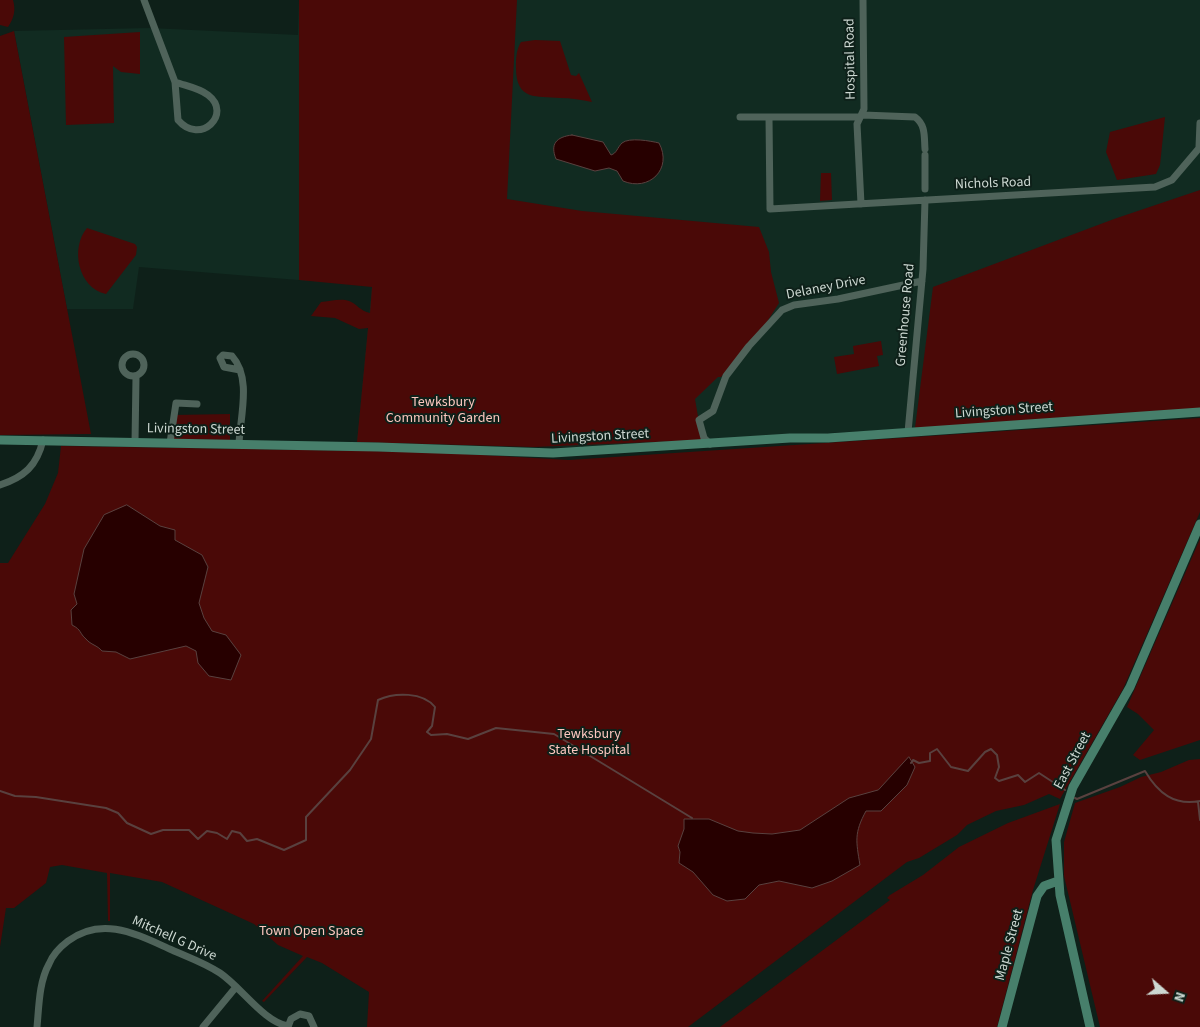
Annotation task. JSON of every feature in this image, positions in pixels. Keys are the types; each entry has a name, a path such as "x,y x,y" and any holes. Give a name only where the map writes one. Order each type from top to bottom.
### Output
{"street":[{"path":"144,0 175,82 178,120 183,125 195,129 209,127 214,122 217,113 215,103 200,90 175,82"},
{"name":"Hospital Road","path":"861,204 856,146 861,116 863,0"},
{"path":"740,117 915,117 922,123 924,130 925,189"},
{"name":"Nichols Road","path":"769,117 770,208 1155,187 1172,180 1200,147"},
{"path":"1200,123 1200,147"},
{"name":"Greenhouse Road","path":"908,432 922,281 925,200"},
{"name":"Delaney Drive","path":"710,444 704,438 699,420 713,411 726,376 748,346 782,310 794,305 838,299 922,281"},
{"path":"239,444 244,390 240,370"},
{"path":"135,442 136,377"},
{"path":"170,443 176,403 197,404"},
{"name":"Livingston Street","path":"0,440 239,444 556,453 1200,412"},
{"path":"0,485 30,469 37,459 43,440"},
{"name":"East Street","path":"1090,1027 1058,881 1056,840 1069,798 1089,755 1130,687 1200,524"},
{"name":"Maple Street","path":"1002,1027 1037,896 1044,886 1058,881"},
{"name":"Mitchell G Drive","path":"37,1027 43,982 50,961 58,950 73,937 97,928 118,928 129,931 204,964 220,973 275,1022 288,1027 291,1019 300,1014 309,1016 314,1027"},
{"path":"203,1027 236,987"}],"shaded area":[{"path":"299,0 1200,0 1200,408 884,430 573,447 357,442 372,286 139,267 133,309 67,309 14,31 150,28 298,35"},
{"path":"572,135 603,142 611,155 625,141 640,140 659,143 663,153 661,169 650,181 633,184 623,181 617,171 609,168 595,171 556,159 554,145 556,142 562,137"},
{"path":"127,505 160,526 175,530 175,540 202,555 208,567 199,603 204,618 212,631 226,635 241,655 231,680 209,676 198,663 196,651 186,646 130,659 116,652 102,651 88,641 72,625 71,610 77,604 74,594 84,549 104,515"},
{"path":"909,757 915,767 907,785 881,811 866,811 859,825 857,837 860,865 832,881 812,888 779,881 759,885 745,899 727,901 713,895 693,872 679,863 680,852 678,846 684,829 684,819 709,819 738,831 753,833 772,834 800,830 849,798 878,790"}],"green space":[{"path":"0,0 13,0 14,14 8,27 0,25"},
{"name":"Tewksbury Community Garden","path":"299,0 517,0 507,199 582,211 759,227 769,252 771,272 779,303 763,328 721,377 718,377 695,399 702,440 534,447 357,442 368,328 359,329 335,318 311,316 321,302 339,300 349,301 370,313 372,287 299,280"},
{"path":"14,31 91,434 0,435 0,36"},
{"path":"140,32 140,74 121,72 113,66 114,123 66,125 64,37"},
{"path":"535,40 560,41 571,75 576,76 579,73 592,102 529,95 524,91 517,79 517,51 521,42"},
{"path":"1165,117 1160,165 1156,174 1117,180 1106,152 1110,132"},
{"path":"821,173 831,173 832,200 820,201"},
{"path":"1200,190 1200,408 915,428 933,287 1114,219"},
{"path":"87,228 135,244 137,247 136,255 106,294 96,290 89,284 83,276 80,266 79,246"},
{"path":"881,341 883,355 877,356 879,366 837,374 834,357 854,354 853,346"},
{"path":"230,414 230,440 174,439 174,415"},
{"name":"Tewksbury State Hospital","path":"1200,418 1200,512 1123,689 1060,799 1049,794 1024,805 996,811 967,825 957,835 919,858 907,862 688,1027 367,1027 369,992 322,963 307,957 264,1002 262,1001 303,956 278,945 254,924 162,882 110,873 110,921 108,921 107,873 62,865 50,867 46,883 14,908 6,908 0,947 0,563 8,563 45,504 58,473 61,446 430,452 569,460"},
{"path":"1200,539 1200,740 1140,760 1133,755 1154,730 1138,714 1127,707"},
{"path":"1200,759 1200,1027 1100,1027 1064,876 1064,842 1075,803 1189,760"},
{"path":"1060,804 1033,890 997,1027 720,1027 890,900 887,898 890,895 923,875 959,847 1008,823"}],"waterway":[{"path":"0,791 15,796 36,797 106,808 118,813 127,823 151,834 163,830 189,830 198,839 207,831 217,833 227,839 232,831 240,833 247,841 257,839 284,850 306,840 306,817 350,770 371,739 378,700 385,697 408,695 423,698 435,707 432,726 427,732 431,735 447,734 468,739 496,728 554,734 692,818"},
{"path":"911,763 913,760 919,763 930,761 930,753 937,749 951,767 968,771 985,752 991,749 997,755 999,767 995,778 999,781 1018,775 1025,782 1039,773 1065,790"},
{"path":"1075,798 1077,799 1145,771 1155,786 1175,800 1182,802 1200,801"},
{"path":"1198,802 1200,820"}],"park label":[{"name":"Town Open Space","path":"311,932"}]}
